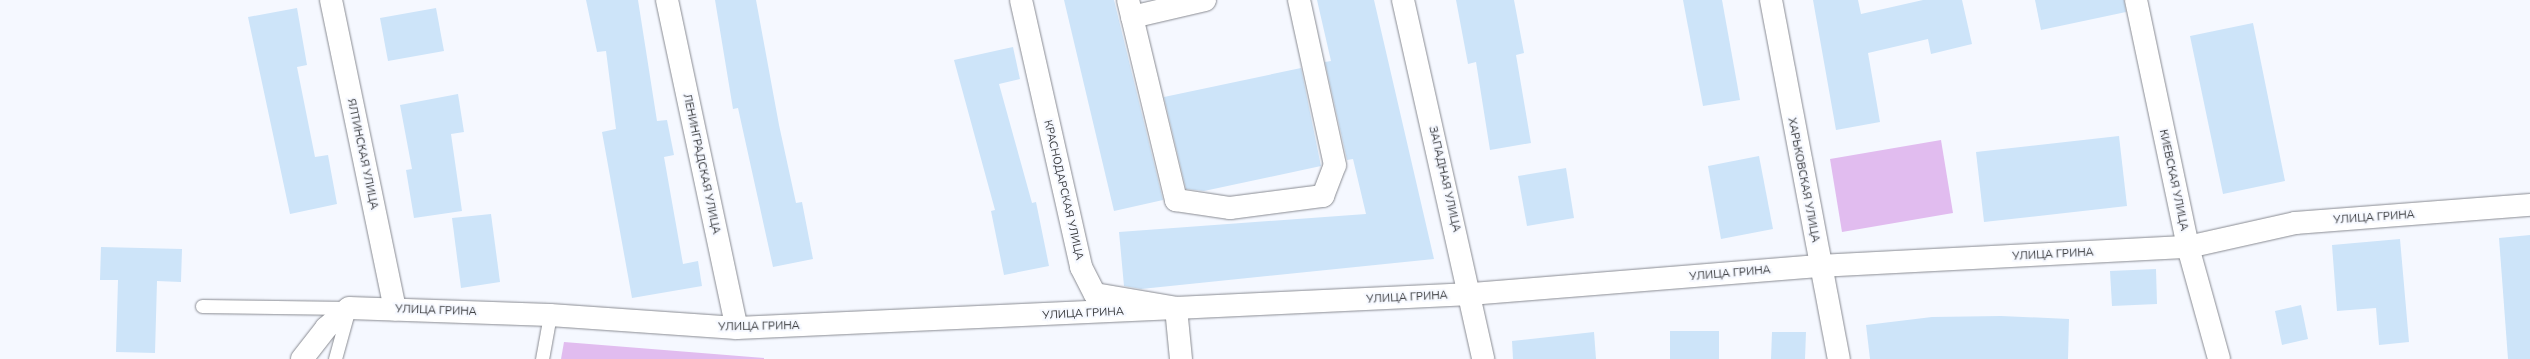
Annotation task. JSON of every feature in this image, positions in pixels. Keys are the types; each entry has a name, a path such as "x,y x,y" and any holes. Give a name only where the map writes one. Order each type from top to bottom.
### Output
{"street":[{"name":"ЯЛТИНСКАЯ УЛИЦА","path":"331,0 395,309"},
{"name":"ЛЕНИНГРАДСКАЯ УЛИЦА","path":"667,0 737,328"},
{"name":"КРАСНОДАРСКАЯ УЛИЦА","path":"1021,0 1085,274 1095,294 1176,308"},
{"path":"1205,0 1130,9 1176,200 1230,208 1324,196 1335,165 1299,0"},
{"name":"ЗАПАДНАЯ УЛИЦА","path":"1404,0 1471,294 1483,359"},
{"name":"ХАРЬКОВСКАЯ УЛИЦА","path":"1770,0 1839,359"},
{"name":"КИЕВСКАЯ УЛИЦА","path":"2136,0 2188,247 2219,359"},
{"name":"УЛИЦА ГРИНА","path":"349,308 550,315 737,328 1176,308 1471,294 1820,266 2188,247 2295,223 2530,205"},
{"path":"302,359 326,328 349,308"},
{"path":"1176,308 1180,359"}],"lane":[{"path":"202,306 349,308 335,359"},
{"path":"542,359 550,315"}],"shaded area":[{"path":"1941,140 1953,213 1842,232 1830,159"},
{"path":"564,342 764,358 764,359 561,359"}],"building":[{"path":"586,0 638,0 657,121 667,120 674,155 664,157 683,264 698,261 702,286 632,298 602,132 616,129 606,51 597,52"},
{"path":"715,0 756,0 779,125 796,203 802,202 813,259 773,267 738,108 733,109"},
{"path":"1064,0 1114,0 1163,200 1114,211"},
{"path":"1317,0 1374,0 1434,259 1141,289 1124,286 1119,232 1366,214 1353,159 1347,160 1325,62 1331,61"},
{"path":"1456,0 1514,0 1524,53 1516,55 1531,143 1490,150 1476,62 1468,64"},
{"path":"1683,0 1722,0 1740,100 1703,106"},
{"path":"1813,0 1858,0 1861,14 1923,0 1962,0 1972,44 1931,54 1928,39 1868,53 1880,122 1836,130"},
{"path":"2035,0 2124,0 2126,12 2041,30"},
{"path":"297,8 307,65 297,67 315,157 328,155 337,204 290,214 248,17"},
{"path":"436,8 444,51 388,61 380,18"},
{"path":"2253,23 2285,181 2223,194 2190,36"},
{"path":"1013,47 1020,79 999,84 1032,203 1036,202 1049,266 1004,275 991,211 995,210 954,60"},
{"path":"1301,68 1321,166 1204,191 1186,189 1164,97"},
{"path":"458,94 464,132 451,134 462,211 414,218 406,170 412,169 400,105"},
{"path":"2119,136 2127,206 1984,222 1976,152"},
{"path":"1759,156 1773,229 1721,239 1708,166"},
{"path":"1566,168 1574,218 1527,226 1518,176"},
{"path":"491,214 500,282 461,288 452,218"},
{"path":"2530,235 2530,359 2508,359 2499,238"},
{"path":"2400,239 2409,342 2379,345 2376,308 2337,311 2332,245"},
{"path":"101,247 182,249 181,282 157,281 155,353 116,352 118,280 100,280"},
{"path":"2156,269 2157,304 2112,306 2110,271"},
{"path":"2301,305 2308,339 2282,345 2275,311"},
{"path":"2001,316 2069,319 2068,359 1870,359 1866,325 1932,317"},
{"path":"1670,331 1719,331 1719,359 1670,359"},
{"path":"1594,332 1596,359 1513,359 1512,341"},
{"path":"1772,332 1806,332 1805,359 1771,359"}]}
